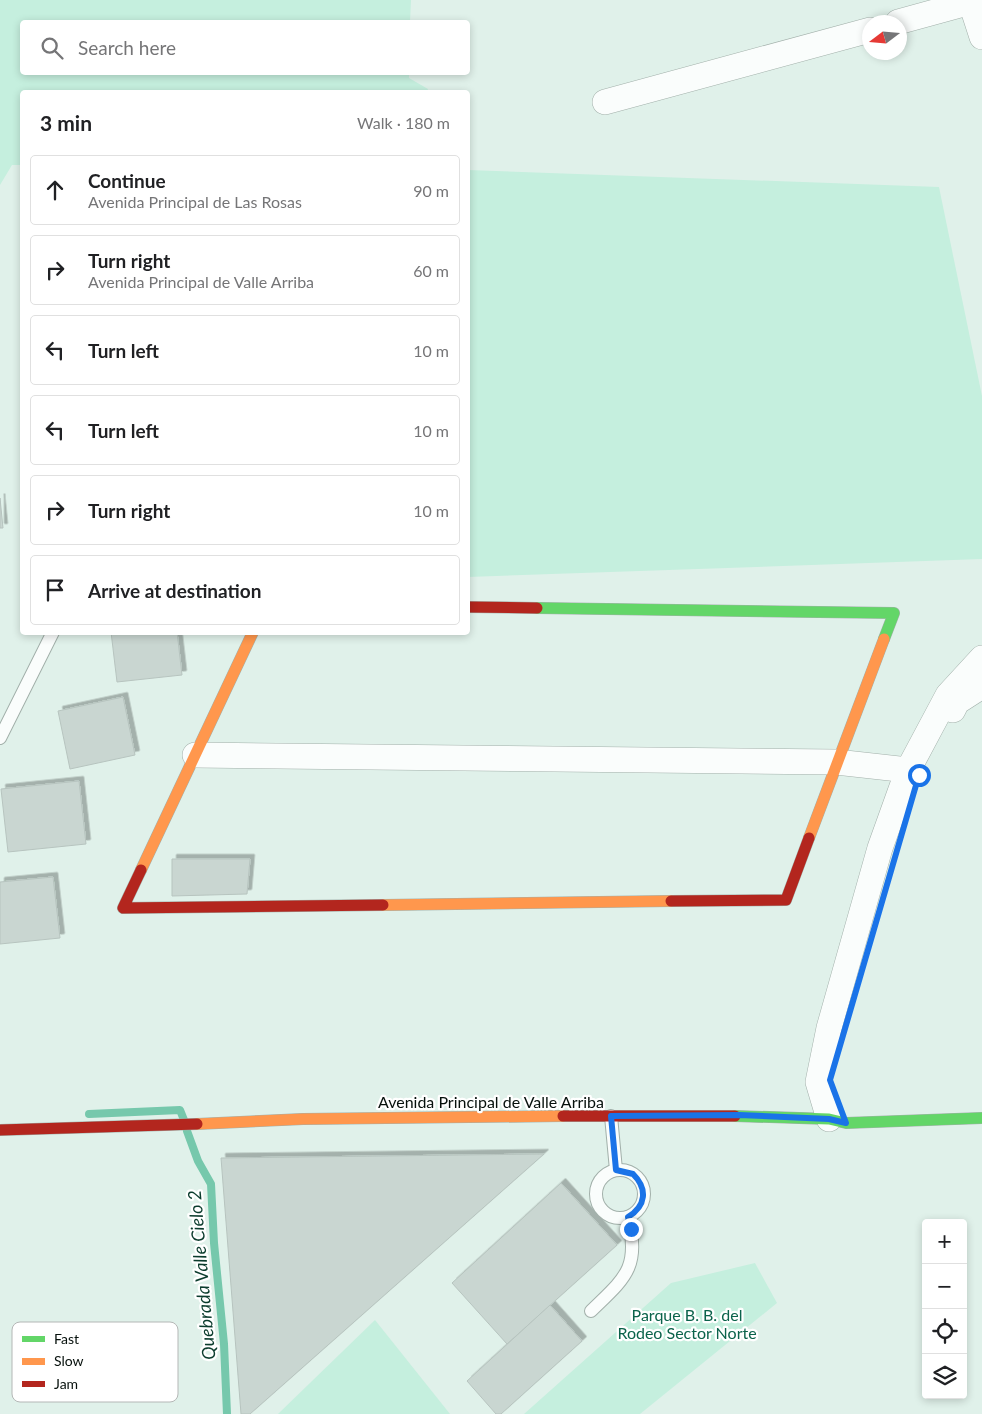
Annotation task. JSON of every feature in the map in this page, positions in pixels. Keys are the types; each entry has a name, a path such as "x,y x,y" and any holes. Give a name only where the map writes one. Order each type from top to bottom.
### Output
{"street":[{"path":"907,19 971,1 982,37"},
{"path":"605,102 862,32"},
{"path":"252,635 123,908 786,900 836,762 894,613 470,607"},
{"path":"838,1121 818,1082 829,1028 880,848 908,770 948,695 982,658"},
{"path":"838,1121 830,1080 919,775 957,702 982,686"},
{"path":"195,755 836,762 908,770"},
{"name":"Avenida Principal de Valle Arriba","path":"0,1130 185,1125 303,1119 739,1115 838,1121 982,1118"}],"lane":[{"path":"0,738 51,635"},
{"path":"611,1116 616,1170"},
{"path":"616,1170 633,1174 643,1188 644,1197 641,1206 628,1217 610,1216 603,1211 596,1195 602,1179 608,1173 616,1170"},
{"path":"591,1311 620,1283 630,1265 634,1242 628,1217"}],"green space":[{"path":"0,0 411,0 410,20 20,20 20,75 409,75 409,78 428,89 20,90 20,165 12,165 0,185"},
{"path":"470,170 939,187 982,396 982,559 470,577"},
{"name":"Parque B. B. del Rodeo Sector Norte","path":"755,1263 777,1303 640,1414 524,1414 671,1283"},
{"path":"375,1320 450,1414 278,1414"}],"building":[{"path":"0,498 3,528 0,528"},
{"path":"111,635 177,635 182,675 117,682"},
{"path":"123,697 135,755 70,769 58,711"},
{"path":"79,781 86,844 8,852 1,789"},
{"path":"172,859 250,859 247,894 172,896"},
{"path":"53,877 60,938 0,944 0,882"},
{"path":"544,1154 250,1414 241,1414 221,1158"},
{"path":"561,1183 617,1245 507,1344 452,1283"},
{"path":"550,1305 582,1341 501,1414 496,1414 467,1381"}],"waterway":[{"name":"Quebrada Valle Cielo 2","path":"89,1114 180,1110 184,1120"},
{"name":"Quebrada Valle Cielo 2","path":"187,1131 198,1161 211,1184 214,1243 224,1344 227,1414"}],"traffic: fast":[{"path":"537,608 894,613 884,639"},
{"path":"735,1116 829,1119 846,1123 982,1118"}],"traffic: slow":[{"path":"141,870 252,635"},
{"path":"809,838 884,639"},
{"path":"383,905 671,901"},
{"path":"197,1124 303,1119 563,1116"}],"traffic: jam":[{"path":"470,607 537,608"},
{"path":"671,901 786,900 809,838"},
{"path":"141,870 123,908 383,905"},
{"path":"563,1116 735,1116"},
{"path":"0,1130 197,1124"}],"route":[{"path":"631,1229 628,1217 641,1206 644,1197 643,1188 640,1180 633,1174 625,1170 616,1170 611,1116 739,1115 829,1119 846,1123 830,1080 873,927 919,775"}]}
